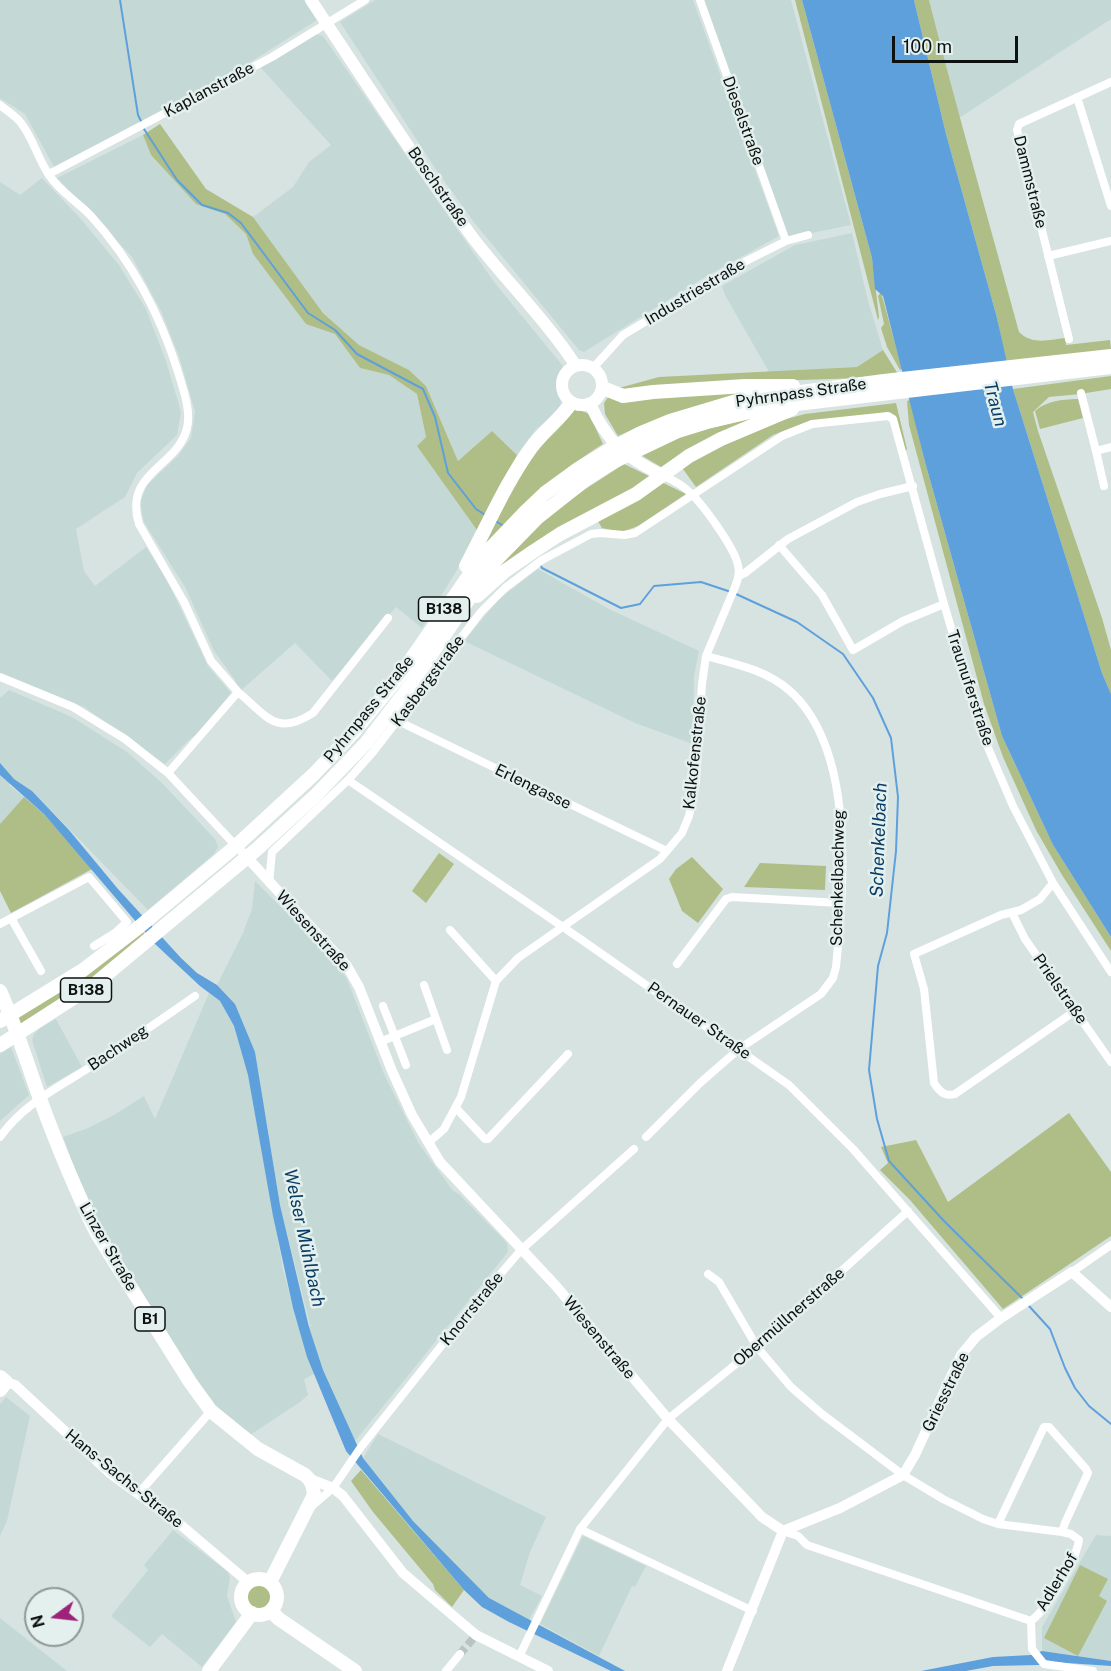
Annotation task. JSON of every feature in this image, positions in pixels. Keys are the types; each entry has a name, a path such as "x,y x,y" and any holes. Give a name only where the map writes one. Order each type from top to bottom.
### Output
{"main road":[{"name":"Boschstraße","path":"311,0 436,187 475,240 556,338 576,366"},
{"name":"Pyhrnpass Straße","path":"645,438 771,407 802,404 884,388 1034,370 1111,356"},
{"path":"585,365 593,368 602,380 603,388 596,400 590,404 571,403 562,390 562,381 569,369 585,365"},
{"name":"Pyhrnpass Straße","path":"1034,370 1111,367"},
{"path":"603,388 623,396 745,386 858,385"},
{"name":"Pyhrnpass Straße","path":"5,1018 83,970 145,922 236,846 314,774 353,734 401,674 481,558 525,512 585,480 670,421 740,400 858,385 884,388"},
{"path":"444,609 518,466 532,445 571,403"},
{"path":"590,404 604,430 620,451 638,464 662,475"},
{"path":"458,614 505,571 560,534 636,494 689,456 721,439 802,404"},
{"name":"Pyhrnpass Straße","path":"0,1045 87,989 150,939 315,796 366,742 412,683 493,563 537,518 551,498"},
{"name":"Linzer Straße","path":"0,991 5,1018 18,1034 71,1180 96,1232 190,1382 211,1411 234,1432 258,1449 310,1479"},
{"path":"270,1582 314,1495 310,1479"},
{"path":"259,1579 270,1582 277,1594 275,1606 271,1611 262,1615 252,1613 244,1607 241,1597 244,1586 259,1579"},
{"path":"271,1611 279,1619 355,1671"},
{"path":"209,1671 252,1613"}],"street":[{"name":"Kaplanstraße","path":"49,174 272,57 365,0"},
{"name":"Dieselstraße","path":"700,0 786,241"},
{"name":"Dammstraße","path":"1069,339 1017,130 1018,124 1111,82"},
{"path":"1077,97 1111,206"},
{"path":"0,105 20,121 49,174 61,189 90,215 114,243 146,293 171,350 185,396 187,426 178,446 142,484 135,502 135,513 139,524 184,602 211,661 238,692 276,723 289,725 313,713 388,618"},
{"name":"Industriestraße","path":"593,368 623,335 748,261 786,241 808,235"},
{"path":"1048,256 1111,241"},
{"path":"1081,393 1104,486"},
{"name":"Traunuferstraße","path":"856,420 888,416 893,419 983,736 1013,806 1053,883 1111,972"},
{"name":"Kasbergstraße","path":"272,852 348,780 398,721 481,612 505,588 542,560 591,534 624,535 635,532 782,436 812,424 856,420"},
{"path":"1096,451 1111,447"},
{"path":"662,475 683,486 693,495 732,550 739,566 739,576 779,545 857,502 913,486"},
{"path":"779,545 822,595 853,650 903,621 944,604"},
{"name":"Kalkofenstraße","path":"428,1143 444,1129 456,1108 471,1069 496,981 518,958 652,865 682,834 694,795 706,656 739,576"},
{"name":"Schenkelbachweg","path":"706,656 747,667 773,679 789,690 812,718 828,754 839,798 842,848 838,946 833,978 821,994 739,1049"},
{"name":"Wiesenstraße","path":"0,677 73,707 124,740 168,773 347,966 359,987 404,1097 440,1162 457,1183 556,1286 668,1419 762,1517 783,1531 798,1536 807,1545 1031,1621"},
{"path":"168,773 238,692"},
{"name":"Erlengasse","path":"398,721 667,851"},
{"name":"Pernauer Straße","path":"348,780 789,1085 853,1149 1001,1318"},
{"path":"246,857 262,856 272,852 269,883"},
{"path":"0,924 89,877 127,922 115,933 93,946"},
{"path":"1053,883 1040,899 914,954 924,989 934,1083 940,1092 949,1096 956,1094 1075,1011"},
{"path":"677,964 726,899 732,897 840,903"},
{"name":"Prielstraße","path":"1012,913 1025,939 1111,1062"},
{"path":"11,918 41,971"},
{"path":"450,930 496,981"},
{"path":"424,985 447,1050"},
{"name":"Bachweg","path":"0,1137 17,1115 40,1098 195,996"},
{"path":"383,1006 406,1065"},
{"path":"380,1042 436,1019"},
{"path":"646,1137 700,1083 739,1049"},
{"path":"456,1108 485,1140 489,1139 568,1054"},
{"name":"Knorrstraße","path":"305,1513 333,1488 361,1447 473,1306 521,1250 634,1149"},
{"name":"Obermüllnerstraße","path":"519,1657 579,1529 668,1419 757,1347 908,1211"},
{"name":"Griesstraße","path":"903,1475 915,1455 961,1355 976,1337 1111,1245"},
{"path":"1072,1272 1111,1307"},
{"path":"708,1274 719,1282 757,1347 791,1387 822,1414 903,1475 983,1519 998,1524 1062,1532 1088,1473 1049,1427 1044,1427 998,1524"},
{"name":"Hans-Sachs-Straße","path":"2,1383 15,1385 73,1440 249,1582"},
{"path":"138,1494 211,1411"},
{"path":"727,1671 753,1611 783,1531 840,1508 903,1475"},
{"name":"Linzer Straße","path":"310,1479 333,1488 356,1510 403,1573 476,1635 548,1671"},
{"path":"579,1529 753,1611"},
{"name":"Adlerhof","path":"1031,1621 1040,1614 1072,1562 1079,1540 1071,1534 1062,1532"},
{"path":"1031,1621 1032,1649 1044,1664 1093,1671"},
{"path":"446,1671 460,1654"}],"shaded area":[{"path":"0,0 304,0 317,20 200,94 55,169 25,114 0,98"},
{"path":"375,0 693,0 779,236 705,277 584,352 579,350 473,221 435,168 340,22"},
{"path":"702,0 791,0 851,225 787,238"},
{"path":"929,0 1111,0 1111,19 959,118"},
{"path":"315,34 323,36 494,282 563,366 558,384 561,403 558,412 536,429 517,455 492,431 458,461 426,386 409,370 359,345 323,313 253,217 293,187 309,162 331,145 261,68"},
{"path":"143,135 151,155 196,204 225,214 246,234 253,254 306,323 335,334 360,368 389,375 417,394 426,437 418,446 479,533 422,628 396,607 332,681 295,643 239,692 235,680 214,651 185,587 144,522 140,503 147,485 178,456 191,438 195,412 180,359 161,311 132,257 57,178"},
{"path":"42,178 80,218 119,265 146,309 166,361 181,412 177,435 137,473 125,497 76,529 84,571 95,586 146,547 166,578 208,666 231,693 201,731 165,764 84,707 0,674 0,182 20,195"},
{"path":"852,233 868,301 883,350 857,367 769,372 722,286 795,245"},
{"path":"538,569 609,609 699,651 694,676 693,744 635,723 464,641 499,599"},
{"path":"9,690 72,717 127,752 162,783 215,839 218,847 214,854 148,910 32,791 14,779 9,785 24,797 0,824 0,698"},
{"path":"255,881 331,957 347,979 384,1074 419,1144 453,1191 459,1194 507,1243 508,1252 355,1441 322,1370 304,1379 308,1395 250,1435 212,1404 108,1238 82,1189 63,1137 114,1115 144,1096 155,1119 209,993 220,1001 234,1026 242,1054 235,1004 217,985 243,933 252,909","holes":["256,1117 266,1118 280,1205 310,1325 313,1326 298,1326 283,1269"]},
{"path":"56,1019 82,1067 47,1087 32,1040 40,1028"},
{"path":"11,1047 29,1095 0,1121 0,1054"},
{"path":"6,1397 30,1416 7,1521 0,1536 0,1404"},
{"path":"378,1434 546,1517 530,1552 520,1585 542,1596 528,1622 490,1601 413,1521 363,1458"},
{"path":"173,1530 228,1572 230,1578 227,1596 236,1622 202,1667 162,1634 150,1647 111,1616 148,1570 144,1565"},
{"path":"1096,1535 1111,1536 1111,1661 1042,1651 1042,1627"},
{"path":"583,1536 646,1566 635,1587 632,1586 599,1656 540,1624"},
{"path":"0,1618 24,1637 24,1647 37,1647 67,1671 0,1671"}],"green space":[{"path":"795,0 802,0 872,258 878,320"},
{"path":"914,0 929,0 1019,332 1035,340 1065,338 1066,345 1110,340 1111,350 1006,362 996,314 946,134"},
{"path":"160,124 206,189 253,217 323,313 359,345 409,370 426,386 458,461 492,431 517,455 479,533 417,446 426,437 417,394 389,375 360,368 335,334 306,324 253,254 246,234 225,214 196,204 151,155 143,135"},
{"path":"881,292 902,369 900,370 887,347 881,328 884,324 878,296"},
{"path":"883,350 898,374 630,390 619,388 659,377 857,367"},
{"path":"1111,376 1111,389 1049,397 1033,412 1111,650 1111,694 1102,673 1013,389"},
{"path":"766,390 690,408 618,436 605,414 604,403 609,396"},
{"path":"1078,399 1083,418 1040,429 1035,411 1040,407 1060,400"},
{"path":"910,400 925,462 1002,736 1053,845 1111,937 1111,951 1036,830 1003,757 984,704 909,425 907,401"},
{"path":"896,403 907,449 901,457 890,417 807,422 773,435 696,487 675,458 661,467 641,455 686,434 765,415 768,424 805,414"},
{"path":"572,407 589,414 603,444 539,492 482,549 532,451"},
{"path":"624,464 686,494 638,526 622,532 602,528 593,513 491,573 549,515"},
{"path":"24,797 44,814 92,869 11,913 0,891 0,824"},
{"path":"439,853 454,864 426,903 412,891"},
{"path":"692,857 723,889 698,923 682,911 669,879 676,869"},
{"path":"760,863 826,866 825,890 744,887"},
{"path":"142,931 145,934 74,993 21,1024 18,1015"},
{"path":"1069,1113 1111,1172 1111,1236 1003,1309 910,1200 880,1170 888,1163 881,1147 916,1140 948,1202"},
{"path":"361,1470 464,1590 452,1607 435,1590 433,1584 373,1512 351,1481"},
{"path":"1080,1565 1108,1579 1099,1596 1107,1601 1078,1656 1044,1638"},
{"path":"259,1585 268,1588 271,1597 268,1606 259,1609 250,1606 247,1597 250,1588"}],"water":[{"name":"Traun","path":"802,0 914,0 946,134 996,314 1013,389 1102,673 1111,694 1111,937 1053,845 1002,736 925,462 883,296 875,289 872,258"},
{"path":"0,763 14,779 32,791 69,830 118,889 181,958 197,973 217,985 235,1004 255,1052 280,1205 309,1327 323,1370 363,1458 413,1521 489,1598 625,1671 611,1671 482,1607 464,1590 346,1451 307,1357 293,1308 273,1216 248,1075 234,1026 220,1001 200,986 155,944 44,814 0,775"},
{"path":"1042,1651 1111,1661 1111,1666 1052,1662 1039,1665 993,1666 966,1671 921,1671 993,1657 1031,1655"}],"waterway":[{"name":"Schenkelbach","path":"120,0 138,115 142,123"},
{"name":"Schenkelbach","path":"144,129 177,180 202,205 228,213 241,223 308,313 335,330 357,354 423,389 435,417 448,473 476,509 487,516"},
{"name":"Schenkelbach","path":"494,520 505,527"},
{"name":"Schenkelbach","path":"540,564 542,568 621,608 640,604 654,586 701,582 731,592"},
{"name":"Schenkelbach","path":"736,594 797,622 843,654 873,698 891,738 898,797 896,851 887,933 878,966 869,1070 877,1119 889,1161 944,1221 1023,1299"},
{"name":"Schenkelbach","path":"1029,1306 1050,1329 1075,1388 1089,1406 1111,1424"}],"tunnel":[{"path":"460,1654 476,1635"}],"water label":[{"name":"Welser Mühlbach","path":"304,1238"}]}
